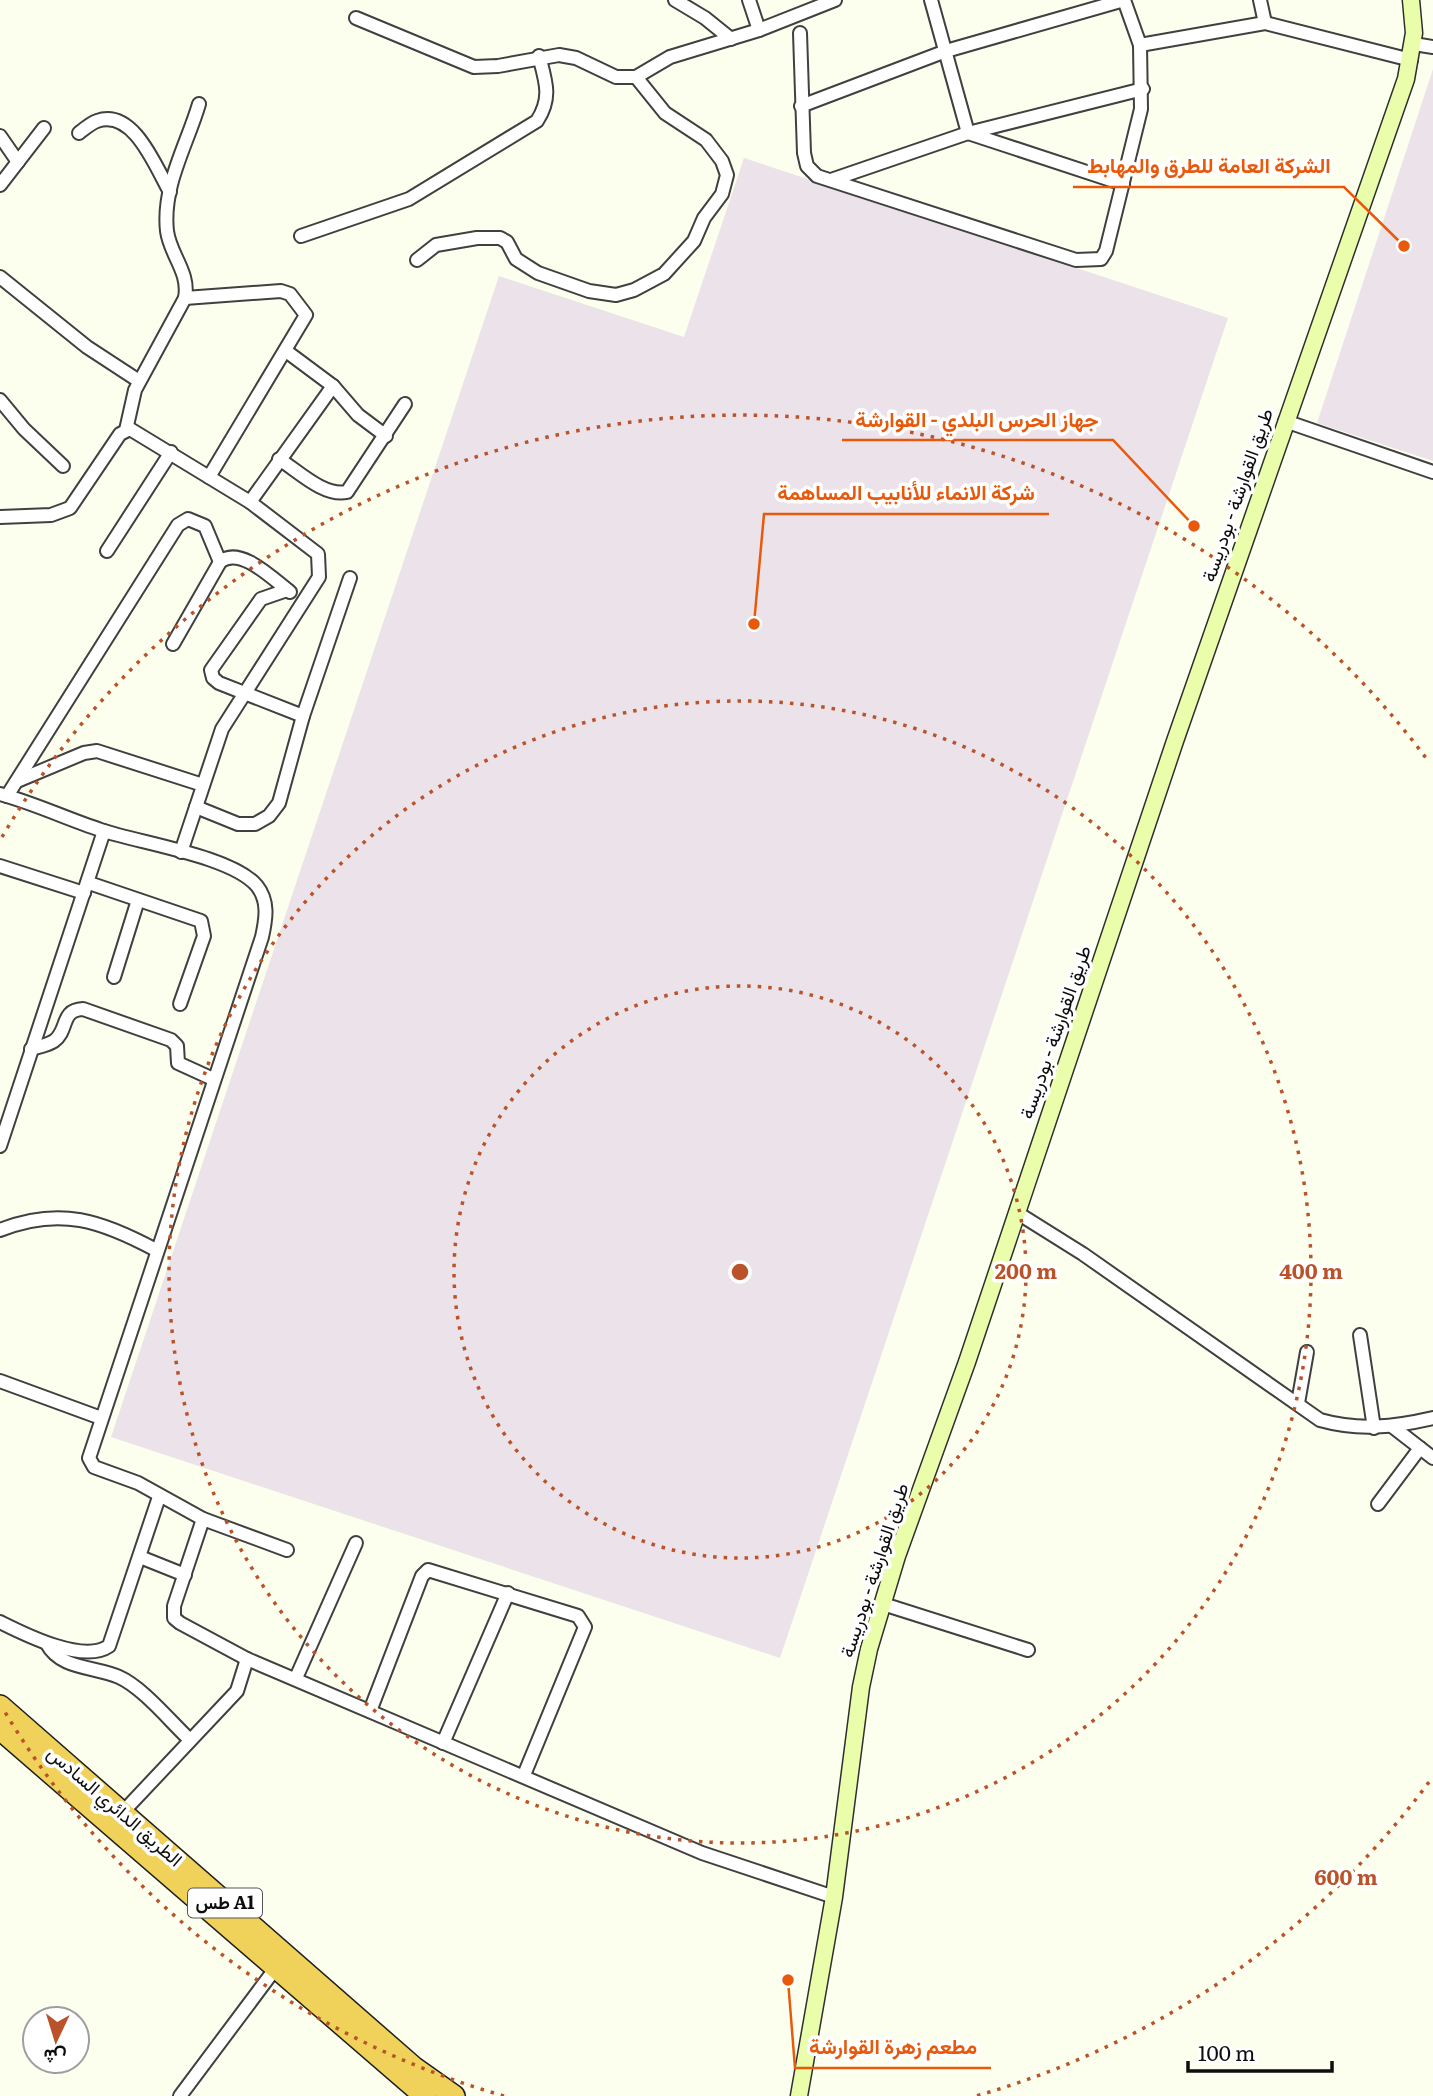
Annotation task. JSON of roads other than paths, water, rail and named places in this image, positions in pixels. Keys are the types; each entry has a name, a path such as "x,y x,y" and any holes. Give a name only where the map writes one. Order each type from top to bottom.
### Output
{"highway":[{"name":"الطريق الدائري السادس","path":"0,1706 122,1813 425,2096"},
{"name":"الطريق الدائري السادس","path":"0,1729 275,1969 302,1981 454,2096"}],"main road":[{"name":"طريق القوارشة - بودريسة","path":"799,2096 834,1898 864,1670 883,1604 1412,52 1411,0"}],"street":[{"path":"675,0 695,11 731,39"},
{"path":"749,0 759,30"},
{"path":"356,18 474,67 498,66 539,56 576,58 616,77 636,77 670,57 759,30 835,0"},
{"path":"931,0 968,133"},
{"path":"800,33 801,106 807,166 817,176 1076,260 1101,259 1106,251 1136,133 1143,89 1140,45 1124,0 946,51 801,106"},
{"path":"1260,0 1265,23"},
{"path":"1140,45 1265,23 1412,52 1433,47"},
{"path":"301,236 409,199 537,121 547,105 548,88 539,56"},
{"path":"417,260 436,245 477,238 500,238 507,242 516,259 538,273 589,291 616,295 634,290 664,274 694,241 704,218 722,194 727,175 722,160 706,139 665,113 636,77"},
{"path":"831,180 968,133 1143,89"},
{"path":"0,517 51,515 70,508 125,430 131,398 185,298 183,270 167,231 170,192 199,104"},
{"path":"79,133 98,121 117,120 130,129 146,149 170,192"},
{"path":"0,185 44,128"},
{"path":"968,133 1123,184"},
{"path":"0,136 18,162"},
{"path":"0,277 87,347 139,381"},
{"path":"185,298 286,292 306,314 306,319 209,477"},
{"path":"286,351 333,386 358,415 386,436"},
{"path":"250,502 333,386"},
{"path":"0,400 64,466"},
{"path":"279,459 328,491 339,494 348,492 405,404"},
{"path":"1285,421 1433,472"},
{"path":"125,430 136,429 250,502 318,554 318,577 222,729 181,852"},
{"path":"107,551 171,452"},
{"path":"220,562 205,526 188,519 178,525 17,781 4,795 104,831 181,852 248,878 263,895 265,904 262,937 90,1452 91,1465 138,1483 203,1519 287,1550"},
{"path":"173,644 220,562 226,557 236,556 302,600"},
{"path":"196,807 238,824 255,824 269,816 279,803 303,716 350,578"},
{"path":"287,590 261,599 211,670 213,678 219,683 303,716"},
{"path":"17,781 84,753 97,751 203,785"},
{"path":"0,1146 104,831"},
{"path":"0,866 138,900 201,921 205,926 180,1004"},
{"path":"114,976 138,900"},
{"path":"31,1049 53,1042 61,1033 67,1015 74,1009 83,1009 171,1040 177,1046 178,1063 213,1079"},
{"path":"1016,1212 1083,1254 1320,1420 1342,1426 1374,1428 1393,1427 1433,1418"},
{"path":"0,1230 35,1218 67,1217 114,1230 156,1250"},
{"path":"1360,1335 1374,1428"},
{"path":"1298,1403 1307,1352"},
{"path":"0,1381 102,1418"},
{"path":"1393,1427 1433,1458"},
{"path":"1378,1504 1420,1448"},
{"path":"0,1622 47,1644 97,1651 109,1646 159,1497"},
{"path":"203,1519 174,1606 174,1618 247,1659 443,1744 524,1775 725,1862 834,1898"},
{"path":"296,1678 356,1543"},
{"path":"140,1557 185,1575"},
{"path":"370,1711 422,1577 428,1570 578,1616 585,1627 524,1775"},
{"path":"443,1744 508,1593"},
{"path":"883,1604 1028,1650"},
{"path":"47,1644 53,1654 64,1661 127,1682 189,1739"},
{"path":"122,1813 237,1691 247,1659"},
{"path":"180,2096 275,1969"}],"place":[{"name":"الشركة العامة للطرق والمهابط","path":"1404,246"},
{"name":"جهاز الحرس البلدي - القوارشة","path":"1194,526"},
{"name":"شركة الانماء للأنابيب المساهمة","path":"754,624"},
{"name":"مطعم زهرة القوارشة","path":"788,1980"}]}
